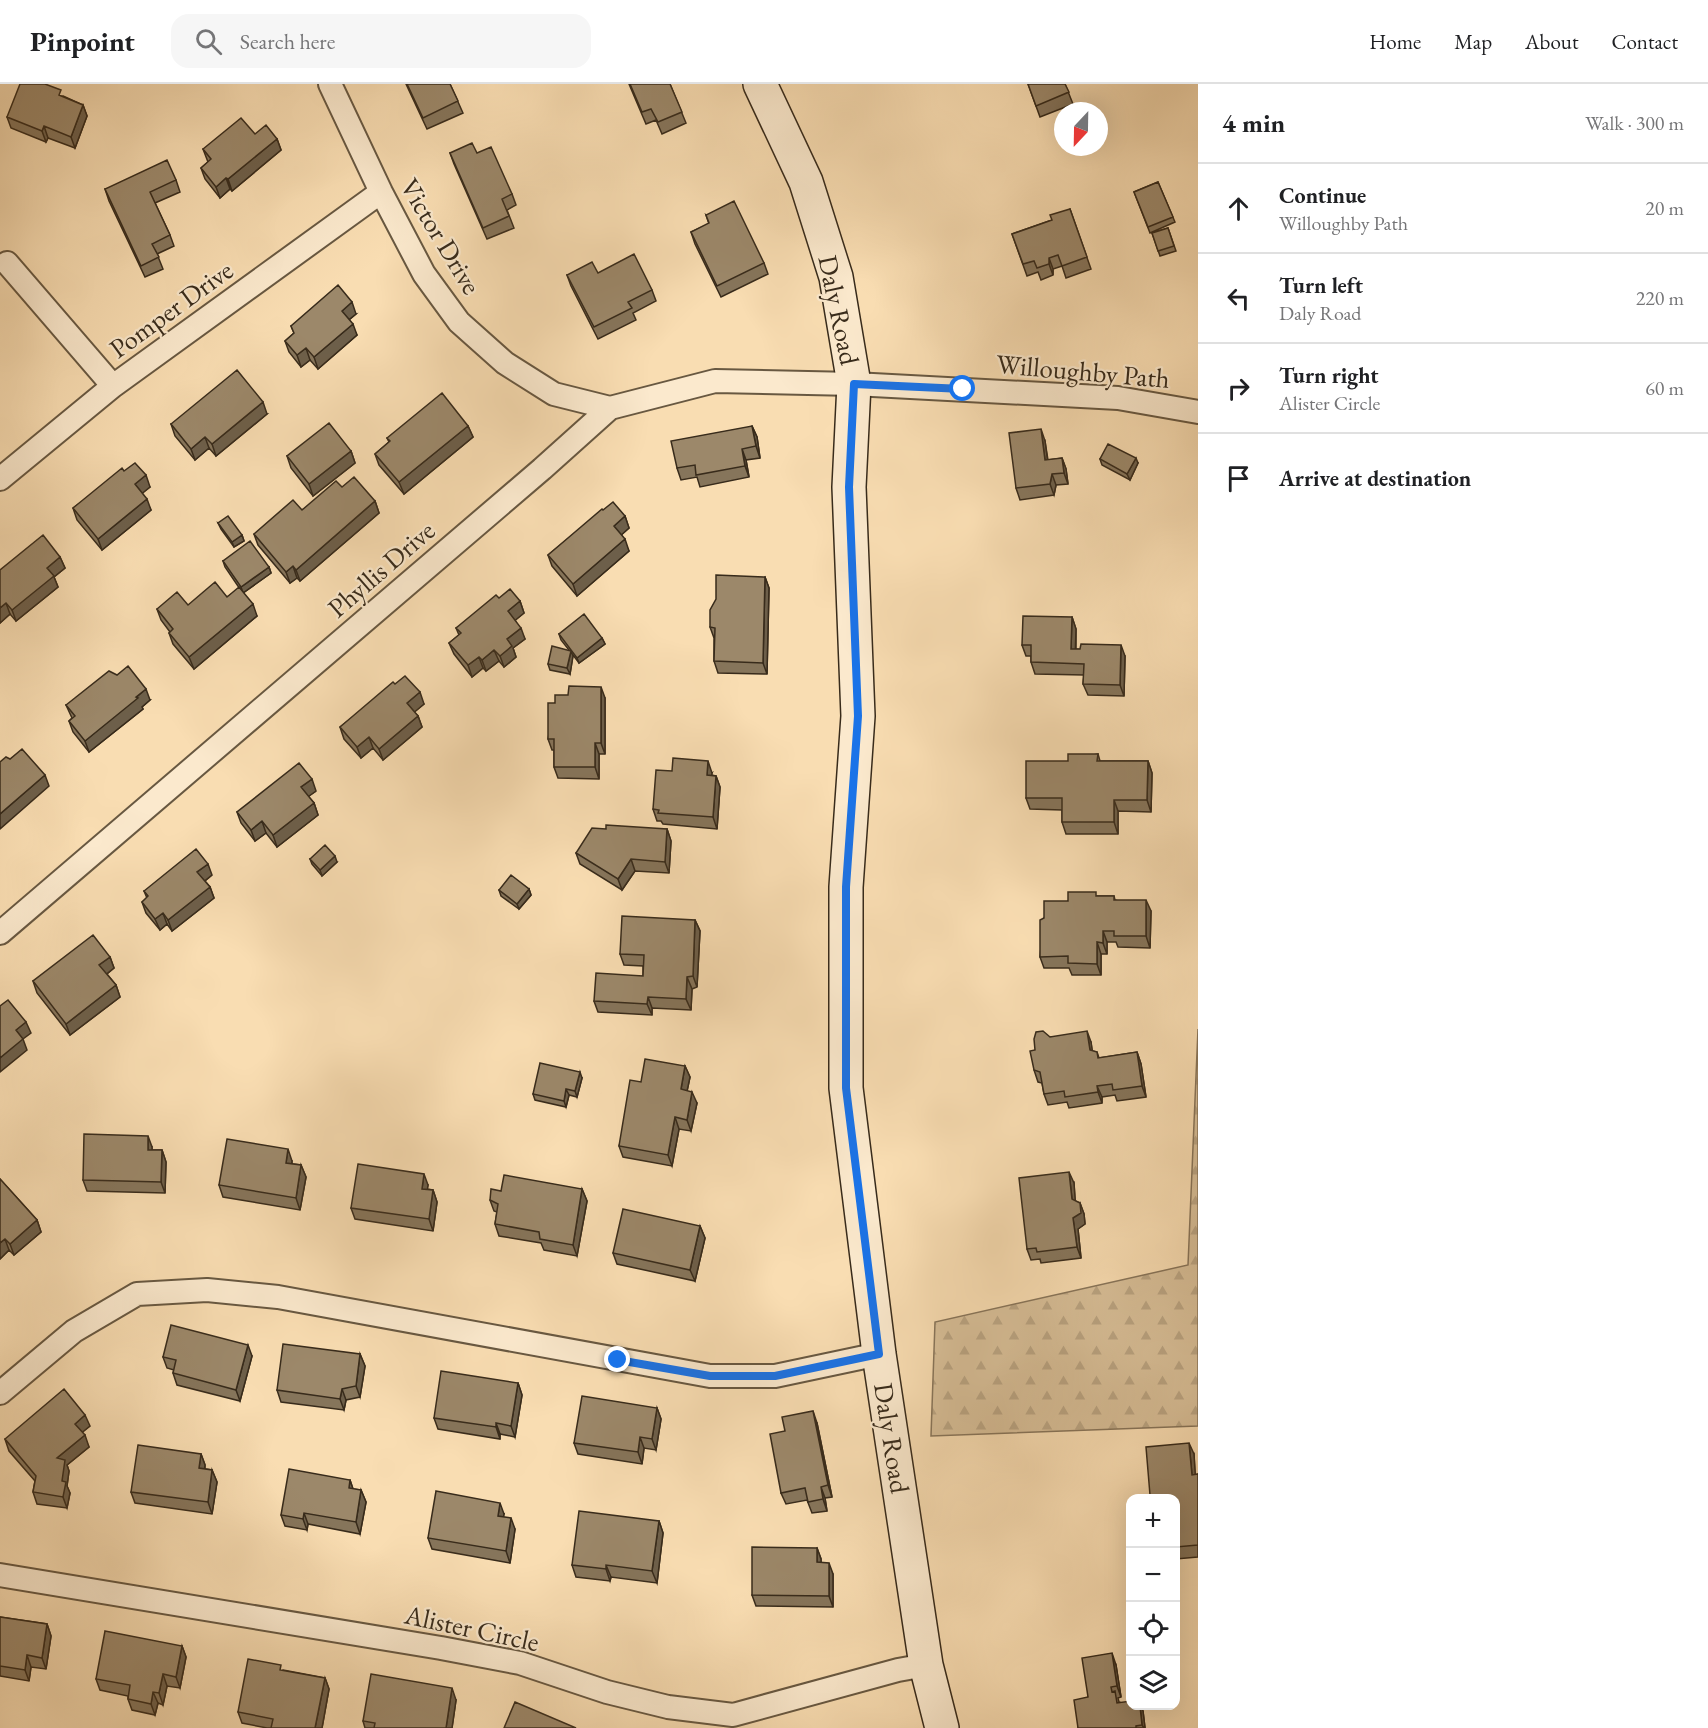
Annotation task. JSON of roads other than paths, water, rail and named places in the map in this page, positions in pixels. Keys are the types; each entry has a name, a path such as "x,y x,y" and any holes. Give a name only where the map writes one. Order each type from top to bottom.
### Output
{"street":[{"name":"Victor Drive","path":"330,84 381,192 424,274 459,322 505,363 554,394 610,408"},
{"name":"Daly Road","path":"760,84 806,182 836,277 854,384 849,487 858,716 846,887 846,1088 879,1354 926,1665 942,1728"},
{"name":"Pomper Drive","path":"0,479 113,386 381,192"},
{"path":"7,263 113,386"},
{"name":"Phyllis Drive","path":"0,933 542,469 610,408 715,381 854,384"},
{"name":"Willoughby Path","path":"854,384 1118,398 1198,412"},
{"path":"0,1393 74,1331 137,1294 207,1290 278,1297 710,1376 775,1376 879,1354"},
{"name":"Alister Circle","path":"0,1575 520,1663 607,1692 668,1707 733,1715 906,1668 926,1665"}]}
